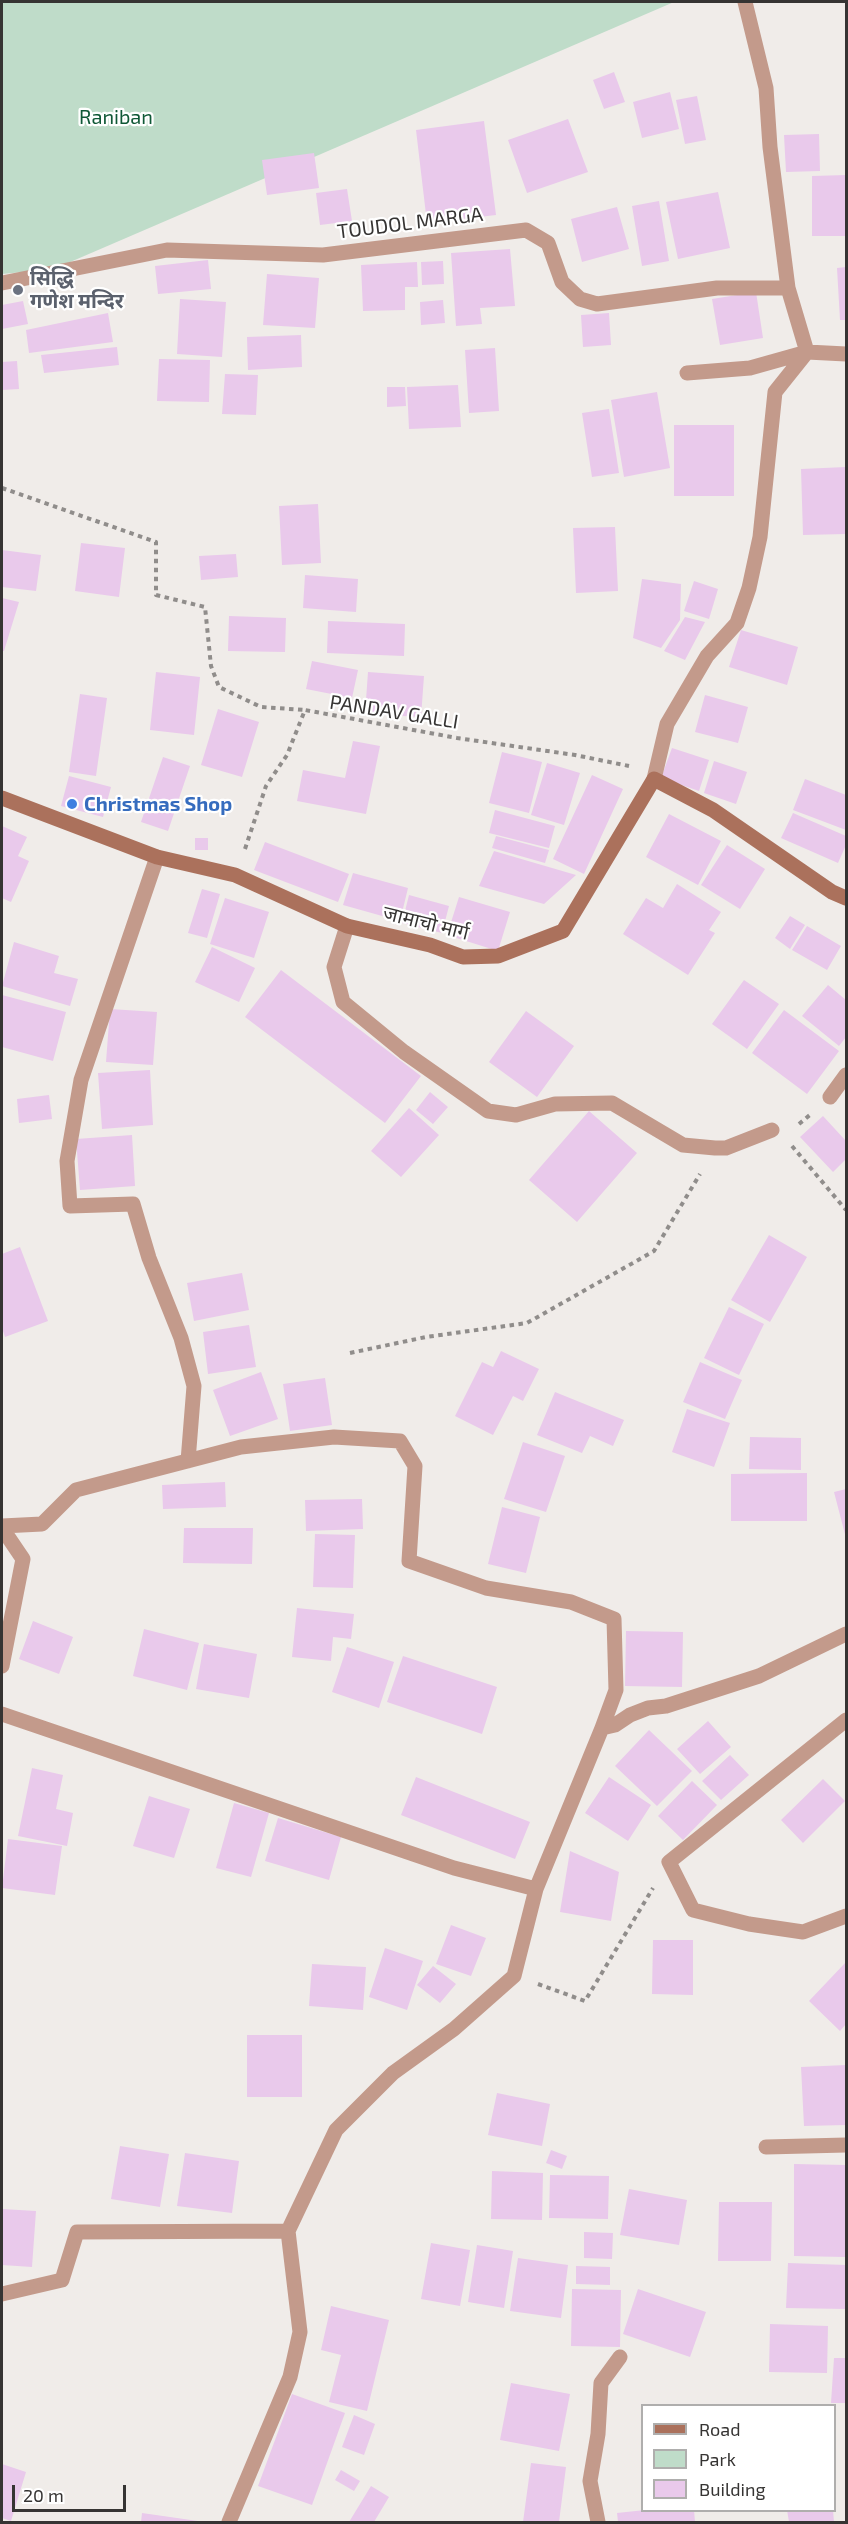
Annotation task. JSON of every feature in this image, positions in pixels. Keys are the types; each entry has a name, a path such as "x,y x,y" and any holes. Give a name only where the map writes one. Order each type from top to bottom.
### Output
{"street":[{"path":"745,2 766,88 776,203 788,288 807,352"},
{"name":"TOUDOL MARGA","path":"2,284 167,250 323,255 526,230 548,243 562,282 580,298 597,304 717,288 788,288"},
{"path":"807,352 775,392 759,537 749,588 737,623 707,656 667,724 654,779 713,810 832,892 846,898"},
{"path":"687,373 750,368 807,352 846,354"},
{"name":"जामाचो मार्ग","path":"2,798 157,857 235,875 347,926 430,945 463,957 498,956 563,932 654,779"},
{"path":"157,857 81,1080 67,1161 70,1206 133,1204 149,1258 181,1338 194,1386 188,1461"},
{"path":"347,926 334,967 343,1002 404,1052 488,1111 516,1115 555,1104 612,1103 683,1145 715,1148 726,1148 772,1130"},
{"path":"830,1098 846,1075"},
{"path":"2,1666 23,1559 2,1527 42,1524 76,1490 137,1472 241,1447 304,1438 334,1437 400,1441 415,1466 409,1561 486,1588 571,1602 614,1619 616,1690 536,1889 514,1976 454,2030 393,2073 336,2130 288,2231 300,2332 291,2377 229,2523"},
{"path":"602,1728 615,1725 630,1714 648,1708 666,1706 759,1676 846,1634"},
{"path":"2,1714 454,1868 536,1889"},
{"path":"846,1720 669,1862 693,1910 749,1924 803,1932 846,1916"},
{"path":"766,2147 846,2145"},
{"path":"2,2294 62,2280 77,2232 288,2231"},
{"path":"598,2523 590,2481 598,2434 601,2383 620,2357"}],"path":[{"path":"2,488 156,542 156,595 205,607 211,666 219,687 261,707 305,710"},
{"name":"PANDAV GALLI","path":"235,875 266,786 286,755 305,710 457,738 628,765 654,779"},
{"path":"792,1130 830,1098"},
{"path":"790,1144 846,1210"},
{"path":"350,1353 426,1337 527,1323 593,1287 654,1251 715,1148"},
{"path":"514,1976 585,2001 669,1862"}],"green space":[{"name":"Raniban","path":"2,2 674,2 54,269 2,274"}],"building":[{"path":"614,72 625,102 604,109 593,80"},
{"path":"670,92 679,129 642,138 633,102"},
{"path":"697,96 706,140 685,144 676,100"},
{"path":"568,119 588,172 527,193 508,140"},
{"path":"484,121 496,215 427,223 416,130"},
{"path":"819,134 820,171 786,172 784,135"},
{"path":"314,153 319,188 267,195 262,160"},
{"path":"846,175 846,236 812,236 812,176"},
{"path":"347,189 352,221 320,225 316,193"},
{"path":"718,192 730,248 678,259 666,202"},
{"path":"659,201 669,261 642,266 632,206"},
{"path":"617,207 629,249 582,262 571,219"},
{"path":"510,249 515,306 480,308 482,324 456,326 451,253"},
{"path":"208,260 211,289 158,294 155,266"},
{"path":"443,261 444,284 422,285 421,262"},
{"path":"417,262 418,287 405,287 405,310 363,311 361,265"},
{"path":"846,267 846,320 840,320 837,268"},
{"path":"267,274 319,278 315,328 263,325"},
{"path":"756,292 763,338 720,345 712,299"},
{"path":"180,299 226,302 222,357 177,354"},
{"path":"443,300 445,323 421,325 420,302"},
{"path":"23,301 28,324 2,329 2,305"},
{"path":"108,313 113,342 29,353 26,330"},
{"path":"609,313 611,345 583,347 581,315"},
{"path":"301,335 302,367 248,370 247,337"},
{"path":"117,347 119,365 44,373 41,355"},
{"path":"495,348 499,411 469,413 465,350"},
{"path":"159,359 210,360 209,402 157,401"},
{"path":"17,361 19,389 2,390 2,362"},
{"path":"225,374 258,375 256,415 222,414"},
{"path":"458,385 461,427 409,429 407,387"},
{"path":"387,387 405,387 406,406 387,407"},
{"path":"657,392 670,468 624,477 611,400"},
{"path":"609,409 619,473 592,477 582,413"},
{"path":"674,425 734,425 734,496 674,496"},
{"path":"846,467 846,534 803,535 801,469"},
{"path":"318,504 321,563 282,565 279,506"},
{"path":"615,527 618,591 576,593 573,528"},
{"path":"81,543 125,548 119,597 75,591"},
{"path":"2,550 41,555 36,591 2,587"},
{"path":"236,554 238,577 201,580 199,556"},
{"path":"305,575 358,579 356,612 303,608"},
{"path":"642,579 681,584 680,620 661,648 633,638"},
{"path":"694,581 718,589 709,619 684,611"},
{"path":"2,598 19,602 4,651 2,651"},
{"path":"229,616 286,618 285,652 228,651"},
{"path":"685,617 705,622 685,660 664,651"},
{"path":"328,621 405,624 404,656 327,653"},
{"path":"741,630 798,647 787,685 729,667"},
{"path":"312,661 358,670 352,698 306,689"},
{"path":"156,672 200,677 194,735 150,730"},
{"path":"368,672 424,676 421,717 365,714"},
{"path":"80,694 107,698 96,776 69,772"},
{"path":"705,695 748,707 738,743 695,732"},
{"path":"218,709 259,722 242,777 201,765"},
{"path":"353,741 380,746 366,814 297,801 303,770 345,778"},
{"path":"672,748 709,760 699,791 661,778"},
{"path":"502,752 542,762 529,813 489,803"},
{"path":"163,757 190,766 168,831 141,822"},
{"path":"714,761 747,772 736,804 704,793"},
{"path":"547,763 580,773 564,825 531,815"},
{"path":"592,775 623,789 584,874 553,859"},
{"path":"69,776 111,787 103,817 61,806"},
{"path":"805,779 846,795 846,830 793,810"},
{"path":"495,810 555,826 549,848 489,833"},
{"path":"793,813 846,836 846,845 838,863 781,838"},
{"path":"669,814 721,841 698,885 646,857"},
{"path":"2,826 27,837 18,856 29,861 11,902 2,898"},
{"path":"496,836 549,850 545,863 492,848"},
{"path":"195,838 208,838 208,850 195,850"},
{"path":"265,842 349,874 338,902 254,870"},
{"path":"727,845 765,869 740,909 701,885"},
{"path":"494,851 576,875 544,904 479,886"},
{"path":"353,873 408,888 400,921 343,905"},
{"path":"677,884 721,912 709,930 715,933 688,975 623,934 646,898 663,908"},
{"path":"202,889 220,894 207,938 188,933"},
{"path":"409,895 449,906 442,933 402,923"},
{"path":"459,897 510,912 498,951 447,935"},
{"path":"225,898 269,912 254,958 210,944"},
{"path":"790,916 805,925 790,949 775,938"},
{"path":"807,926 841,946 827,970 792,950"},
{"path":"14,942 59,956 54,973 78,979 70,1006 2,986"},
{"path":"212,947 255,968 239,1002 195,982"},
{"path":"281,970 421,1076 385,1123 245,1017"},
{"path":"744,980 779,1004 747,1049 712,1024"},
{"path":"828,985 846,1000 846,1037 839,1046 802,1016"},
{"path":"2,995 66,1012 53,1061 2,1047"},
{"path":"110,1009 157,1012 153,1065 106,1062"},
{"path":"784,1010 839,1051 807,1094 752,1053"},
{"path":"526,1011 574,1046 537,1097 489,1062"},
{"path":"150,1070 153,1125 102,1129 98,1073"},
{"path":"430,1092 448,1107 433,1124 416,1110"},
{"path":"49,1095 52,1119 19,1123 17,1099"},
{"path":"409,1108 439,1135 401,1177 371,1151"},
{"path":"589,1111 637,1153 577,1222 529,1180"},
{"path":"823,1116 846,1141 846,1159 833,1172 800,1137"},
{"path":"132,1135 135,1186 80,1190 76,1139"},
{"path":"769,1235 807,1257 770,1322 731,1300"},
{"path":"20,1247 48,1321 5,1337 2,1328 2,1254"},
{"path":"242,1273 249,1310 194,1321 187,1283"},
{"path":"729,1307 764,1324 739,1375 704,1358"},
{"path":"249,1325 256,1367 208,1374 203,1332"},
{"path":"501,1351 539,1369 523,1401 513,1396 493,1435 455,1416 482,1362 493,1367"},
{"path":"700,1362 742,1380 725,1419 683,1402"},
{"path":"261,1372 278,1419 230,1436 213,1390"},
{"path":"325,1378 332,1425 290,1431 283,1384"},
{"path":"555,1392 624,1420 613,1446 590,1436 582,1453 537,1435"},
{"path":"687,1409 730,1423 714,1467 672,1452"},
{"path":"750,1437 801,1438 801,1470 749,1469"},
{"path":"523,1442 565,1456 546,1512 504,1499"},
{"path":"807,1473 807,1521 731,1521 731,1474"},
{"path":"225,1482 226,1507 163,1509 162,1485"},
{"path":"846,1489 846,1538 834,1492"},
{"path":"362,1499 363,1529 306,1531 305,1500"},
{"path":"502,1507 540,1517 526,1573 488,1564"},
{"path":"184,1528 253,1528 252,1564 183,1563"},
{"path":"315,1534 355,1535 353,1588 313,1587"},
{"path":"297,1608 354,1614 351,1639 333,1637 331,1661 292,1657"},
{"path":"33,1621 73,1637 59,1674 19,1659"},
{"path":"144,1629 199,1643 187,1690 133,1676"},
{"path":"626,1631 683,1632 682,1687 625,1686"},
{"path":"204,1644 257,1654 249,1698 196,1689"},
{"path":"347,1647 394,1662 379,1708 332,1692"},
{"path":"403,1656 497,1687 482,1734 387,1702"},
{"path":"708,1721 731,1747 700,1774 677,1749"},
{"path":"649,1730 692,1771 657,1806 615,1766"},
{"path":"730,1755 749,1775 721,1800 702,1781"},
{"path":"32,1768 63,1775 56,1809 73,1813 67,1846 18,1836"},
{"path":"416,1777 530,1822 515,1859 401,1815"},
{"path":"609,1777 651,1805 628,1841 585,1813"},
{"path":"823,1779 845,1801 803,1843 781,1820"},
{"path":"692,1781 717,1805 683,1840 658,1816"},
{"path":"149,1796 190,1809 174,1858 133,1846"},
{"path":"234,1803 269,1813 251,1877 216,1868"},
{"path":"278,1818 341,1837 329,1880 265,1861"},
{"path":"8,1839 62,1846 55,1895 2,1888"},
{"path":"570,1851 619,1872 611,1921 560,1912"},
{"path":"451,1925 486,1938 471,1976 436,1964"},
{"path":"653,1940 693,1940 693,1995 652,1994"},
{"path":"385,1948 423,1961 407,2010 369,1997"},
{"path":"846,1962 846,2024 840,2031 809,2001"},
{"path":"312,1964 366,1967 363,2010 309,2006"},
{"path":"433,1966 456,1984 440,2003 417,1985"},
{"path":"247,2035 302,2035 302,2097 247,2097"},
{"path":"846,2065 846,2125 804,2126 801,2067"},
{"path":"497,2093 550,2104 542,2146 488,2135"},
{"path":"120,2146 169,2154 160,2207 111,2199"},
{"path":"551,2150 567,2156 562,2169 546,2163"},
{"path":"185,2153 239,2161 232,2213 177,2206"},
{"path":"794,2164 846,2165 845,2257 794,2256"},
{"path":"492,2171 543,2173 542,2220 491,2219"},
{"path":"550,2175 609,2176 608,2219 549,2218"},
{"path":"629,2189 687,2200 679,2245 620,2235"},
{"path":"719,2202 772,2202 771,2261 718,2261"},
{"path":"2,2209 36,2211 32,2267 2,2265"},
{"path":"584,2232 613,2233 612,2259 584,2258"},
{"path":"431,2243 470,2250 460,2306 421,2299"},
{"path":"477,2245 513,2251 504,2308 468,2302"},
{"path":"518,2258 568,2265 561,2318 510,2311"},
{"path":"788,2263 846,2265 846,2309 786,2308"},
{"path":"576,2266 610,2267 610,2285 576,2284"},
{"path":"572,2289 621,2290 620,2347 571,2346"},
{"path":"638,2289 706,2312 690,2357 623,2334"},
{"path":"331,2306 389,2320 367,2411 329,2402 341,2355 321,2350"},
{"path":"770,2324 828,2326 827,2373 769,2372"},
{"path":"834,2358 846,2358 846,2403 831,2403"},
{"path":"511,2383 570,2394 559,2451 500,2440"},
{"path":"292,2394 345,2413 312,2505 258,2486"},
{"path":"354,2415 375,2424 364,2455 342,2447"},
{"path":"531,2463 566,2467 559,2522 523,2522"},
{"path":"2,2464 26,2472 11,2521 2,2518"},
{"path":"341,2470 360,2481 354,2491 335,2480"},
{"path":"371,2486 389,2497 374,2522 349,2522"},
{"path":"641,2510 694,2512 695,2522 618,2522 617,2513"},
{"path":"787,2512 833,2512 834,2522 789,2522"},
{"path":"142,2513 198,2521 198,2522 141,2522"}],"place":[{"name":"सिद्धि गणेश मन्दिर","path":"18,290"},
{"name":"Christmas Shop","path":"72,804"}]}
